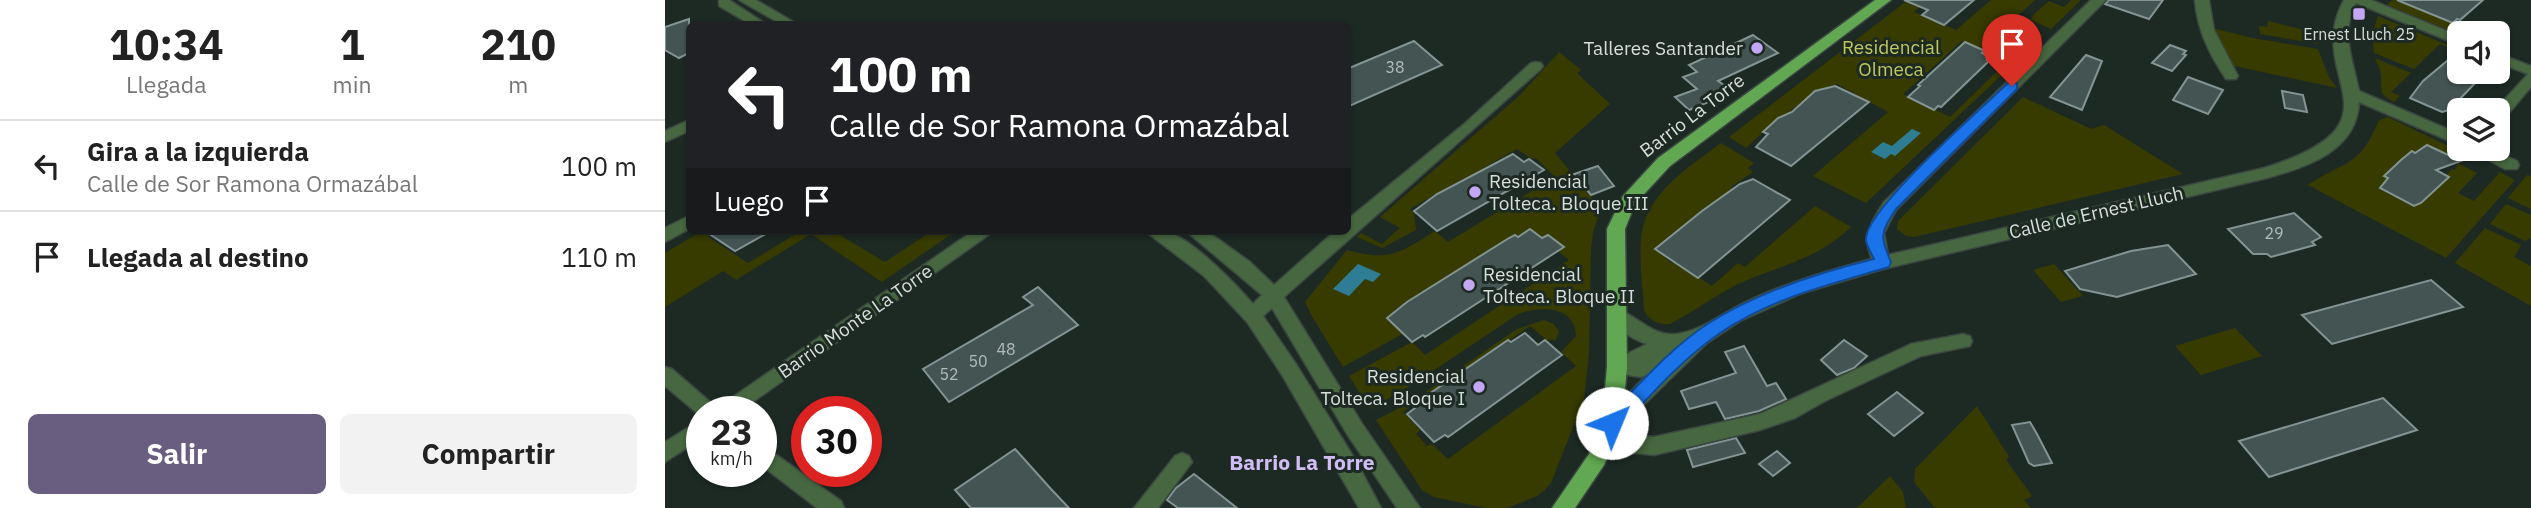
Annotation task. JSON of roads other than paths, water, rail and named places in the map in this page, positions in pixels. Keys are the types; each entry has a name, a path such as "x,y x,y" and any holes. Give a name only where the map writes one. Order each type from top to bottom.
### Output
{"main road":[{"name":"Barrio La Torre","path":"1553,508 1569,500 1609,432 1617,367 1615,229 1624,208 1640,185 1664,162 1884,0"}],"street":[{"path":"746,0 784,21"},
{"path":"1883,262 1873,239 1877,226 1890,206 2099,0"},
{"path":"2202,0 2204,24 2210,40 2231,76"},
{"path":"2351,0 2341,16 2340,38 2354,94 2447,135"},
{"path":"2359,0 2447,36"},
{"path":"725,3 754,21"},
{"path":"2510,62 2531,71"},
{"path":"1351,227 1468,128 1536,66"},
{"path":"2510,103 2531,78"},
{"name":"Calle de Ernest Lluch","path":"1617,367 1640,369 1743,312 1831,275 2282,168 2323,151 2335,140 2353,110 2354,94"},
{"path":"665,137 686,126"},
{"path":"2502,161 2511,165"},
{"path":"665,236 686,224"},
{"name":"Barrio Monte La Torre","path":"747,396 979,235"},
{"path":"1160,235 1201,261 1253,314 1274,343 1370,508"},
{"path":"1200,235 1244,267 1274,295 1354,428 1409,508"},
{"path":"1253,314 1341,235"},
{"path":"1616,315 1637,333 1680,349"},
{"path":"1609,432 1654,446 1760,422 1788,412 1818,395 1918,349 1963,341"},
{"name":"Calle de Ernest Lluch","path":"1609,432 1680,349"},
{"path":"665,375 690,396"},
{"path":"665,453 686,438"},
{"path":"1145,508 1182,462"},
{"path":"777,465 833,508"}],"water":[{"path":"1912,129 1921,133 1895,156 1891,154 1885,159 1871,152 1883,142 1892,146"},
{"path":"1358,264 1381,274 1373,282 1365,279 1349,296 1333,289"}],"place":[{"name":"Ernest Lluch 25","path":"2359,14"},
{"name":"Talleres Santander","path":"1757,48"},
{"name":"Residencial Tolteca. Bloque III","path":"1475,192"},
{"name":"Residencial Tolteca. Bloque II","path":"1469,285"},
{"name":"Residencial Tolteca. Bloque I","path":"1479,387"}],"district":[{"name":"Barrio La Torre","path":"1302,462"}],"park label":[{"name":"Residencial Olmeca","path":"1891,58"}]}
